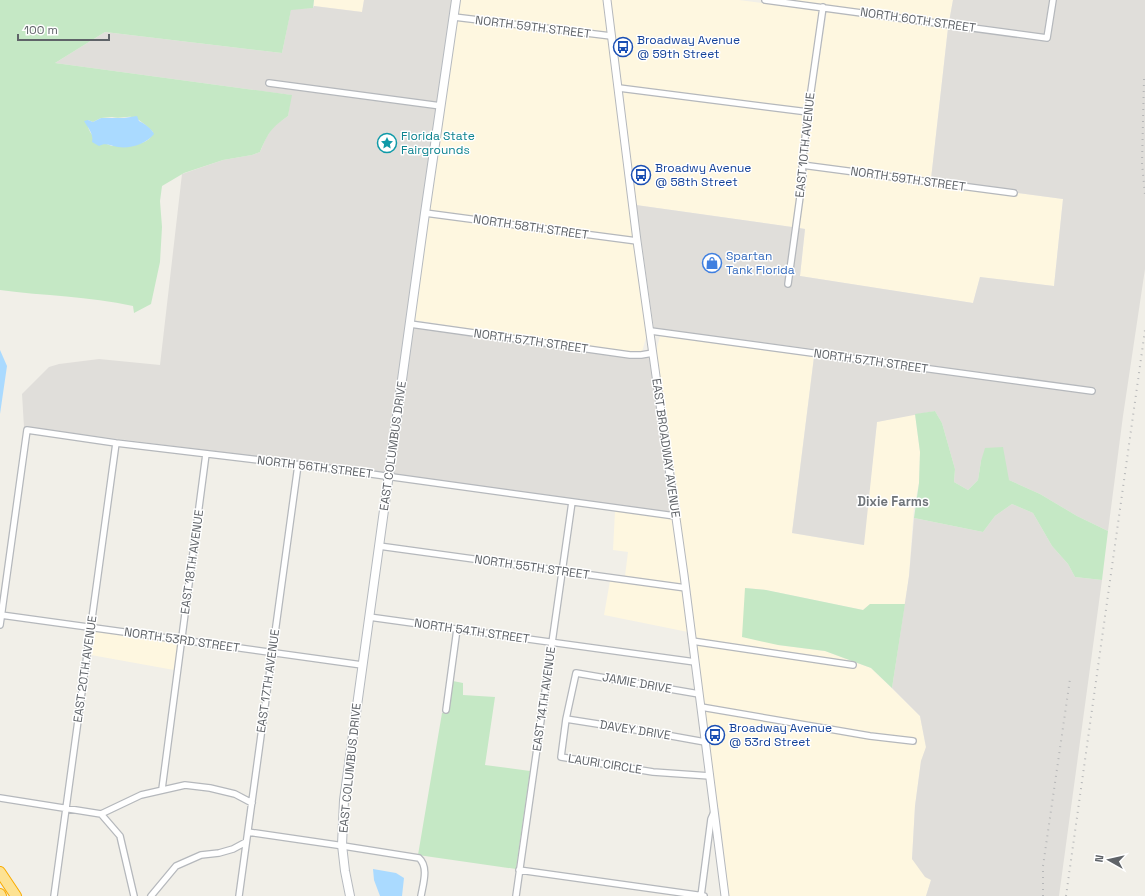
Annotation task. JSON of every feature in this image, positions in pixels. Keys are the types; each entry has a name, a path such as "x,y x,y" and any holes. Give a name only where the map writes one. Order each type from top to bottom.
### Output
{"highway":[{"path":"0,872 16,896"}],"main road":[{"name":"EAST COLUMBUS DRIVE","path":"351,895 345,871 342,845 344,800 388,476 456,0"}],"street":[{"name":"EAST BROADWAY AVENUE","path":"607,0 637,241 651,331 715,810 724,896"},
{"name":"NORTH 60TH STREET","path":"765,0 1047,38 1053,0"},
{"name":"EAST 10TH AVENUE","path":"788,284 803,175 802,165 808,112 823,8"},
{"name":"NORTH 59TH STREET","path":"454,17 611,36"},
{"path":"269,83 441,106"},
{"path":"619,88 808,112"},
{"name":"NORTH 59TH STREET","path":"802,165 1014,193"},
{"name":"NORTH 58TH STREET","path":"425,213 637,241"},
{"name":"NORTH 57TH STREET","path":"410,324 630,355 653,353"},
{"name":"NORTH 57TH STREET","path":"651,331 1092,391"},
{"name":"NORTH 56TH STREET","path":"1,615 27,430 116,443 388,476 675,516"},
{"name":"EAST 20TH AVENUE","path":"54,896 116,443"},
{"name":"EAST 18TH AVENUE","path":"162,789 206,454"},
{"name":"EAST 17TH AVENUE","path":"239,896 298,466"},
{"name":"EAST 14TH AVENUE","path":"516,896 572,502"},
{"name":"NORTH 55TH STREET","path":"379,546 686,588"},
{"path":"0,625 1,615"},
{"name":"NORTH 53RD STREET","path":"1,615 362,665"},
{"name":"NORTH 54TH STREET","path":"369,616 695,662"},
{"path":"446,710 457,629"},
{"path":"692,641 853,665"},
{"name":"JAMIE DRIVE","path":"576,673 699,694"},
{"name":"LAURI CIRCLE","path":"576,673 566,719 561,757 653,772 710,776"},
{"path":"701,707 870,736 913,741"},
{"name":"DAVEY DRIVE","path":"566,719 705,742"},
{"path":"0,798 101,814 141,795 185,784 235,794 252,803"},
{"path":"701,896 711,819 715,810"},
{"path":"101,814 120,836 134,896"},
{"path":"248,832 342,845 419,858 422,861 425,871 421,896"},
{"path":"151,896 176,866 201,855 219,853 233,849 246,842"},
{"path":"519,870 704,896"}],"shaded area":[{"path":"314,0 364,0 362,12 314,6"},
{"path":"364,0 453,0 438,103 266,80 265,86 437,109 385,473 24,427 22,394 49,367 59,364 99,359 160,365 182,174 223,160 252,155 260,152 266,138 274,126 288,116 291,95 55,63 105,32 282,53 291,9 313,8 314,6 362,12"},
{"path":"460,0 604,0 607,33 458,14"},
{"path":"611,0 739,0 819,10 805,109 622,86"},
{"path":"789,0 953,0 949,22"},
{"path":"953,0 1049,0 1044,35 949,22"},
{"path":"1056,0 1145,0 1145,269 1123,416 1108,531 1077,516 1040,494 1009,480 981,461 978,480 968,490 954,482 955,469 942,423 935,411 877,422 864,545 792,533 814,357 1095,394 1096,388 815,349 654,329 636,205 792,227 785,286 791,287 799,228 805,229 800,276 973,303 980,277 1054,286 1063,199 1018,193 1018,190 931,179 948,28 1050,42"},
{"path":"827,11 948,28 931,179 806,162 811,113"},
{"path":"457,20 608,39 633,237 429,211"},
{"path":"623,92 804,115 798,167 800,175 792,227 636,205"},
{"path":"806,168 1017,196 1018,193 1063,199 1054,286 980,277 973,303 800,276 805,229 799,228 807,175"},
{"path":"428,217 634,244 647,334 642,352 630,352 584,346 414,320"},
{"path":"413,328 629,358 650,357 671,513 392,474"},
{"path":"660,336 814,357 792,533 863,545 877,422 915,414 920,452 919,483 914,507 909,576 905,604 870,604 863,610 766,590 745,588 778,645 825,651 851,661 696,638 690,585 678,514 681,513 656,351"},
{"path":"1012,504 1033,513 1052,546 1068,564 1075,577 1102,580 1059,896 926,896 931,880 925,877 912,859 915,806 921,761 926,747 920,716 892,688 909,576 914,518 983,532 995,516"},
{"path":"615,511 672,519 682,584 625,576 628,552 613,550"},
{"path":"610,581 682,591 688,632 604,615"},
{"path":"94,630 178,642 174,670 91,655"},
{"path":"696,645 856,668 857,663 871,668 920,716 926,748 921,761 915,806 912,859 931,880 926,896 729,896 719,808 705,711 869,739 916,745 917,739 870,733 704,704"}],"green space":[{"path":"0,0 314,0 313,8 291,10 282,53 105,32 55,63 292,95 288,116 271,131 260,152 252,155 223,160 184,173 162,186 160,201 162,227 160,262 151,304 134,313 133,306 116,303 83,298 0,290","holes":["101,118 134,118 143,123 153,132 145,142 112,146 103,144 89,131 88,120 93,122"]},
{"path":"935,411 942,423 955,469 954,482 968,490 978,480 985,448 1003,447 1009,480 1040,494 1077,516 1108,531 1102,580 1075,577 1068,564 1052,546 1033,513 1012,504 995,516 983,532 914,518 919,483 920,452 915,414"},
{"path":"745,588 766,590 863,610 870,604 905,604 892,688 871,668 825,651 778,645 742,637"},
{"path":"453,681 463,683 463,695 495,697 485,765 530,771 516,869 418,855 442,713 449,713"}],"water":[{"path":"137,116 139,121 148,126 154,134 147,141 128,147 118,147 106,144 99,146 92,142 91,134 84,121 88,120 93,122 101,118 124,118"},
{"path":"0,350 7,366 0,414"},
{"path":"373,869 396,873 404,878 402,896 380,896 374,880"}],"railway":[{"path":"1144,79 1142,163 1145,195"},
{"path":"1066,896 1145,330"},
{"path":"1043,896 1043,866 1070,679"}],"place":[{"name":"Broadway Avenue @ 59th Street","path":"623,47"},
{"name":"Florida State Fairgrounds","path":"387,143"},
{"name":"Broadwy Avenue @ 58th Street","path":"641,175"},
{"name":"Spartan Tank Florida","path":"712,263"},
{"name":"Broadway Avenue @ 53rd Street","path":"715,735"}],"district":[{"name":"Dixie Farms","path":"893,501"}]}
